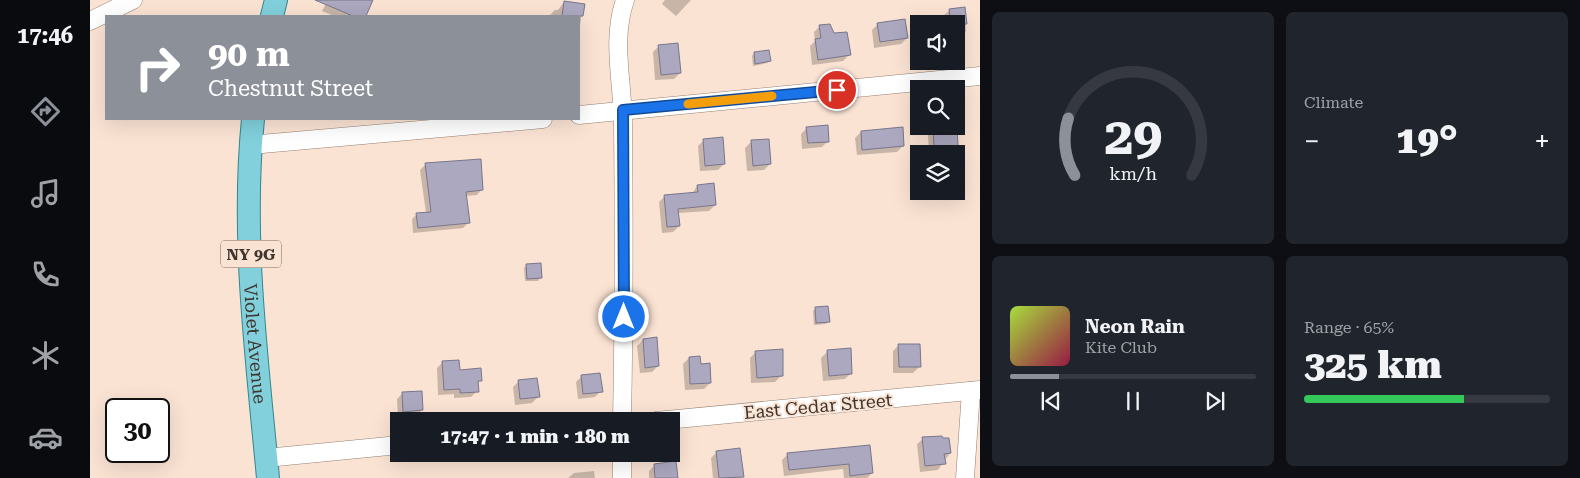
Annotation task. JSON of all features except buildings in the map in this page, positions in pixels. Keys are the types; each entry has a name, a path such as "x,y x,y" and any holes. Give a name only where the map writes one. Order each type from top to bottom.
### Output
{"main road":[{"path":"272,15 276,0"},
{"name":"Violet Avenue","path":"253,120 248,197 250,249 267,468"}],"street":[{"path":"90,21 133,0"},
{"path":"622,412 625,300 623,110 617,38 625,0"},
{"path":"580,115 980,76"},
{"path":"250,145 532,120"},
{"path":"965,478 976,391"},
{"name":"East Cedar Street","path":"680,419 976,391"},
{"path":"267,468 390,447"},
{"path":"622,462 622,478"}],"slow traffic":[{"path":"688,104 772,96"}],"route":[{"path":"624,317 623,110 837,90"}]}
